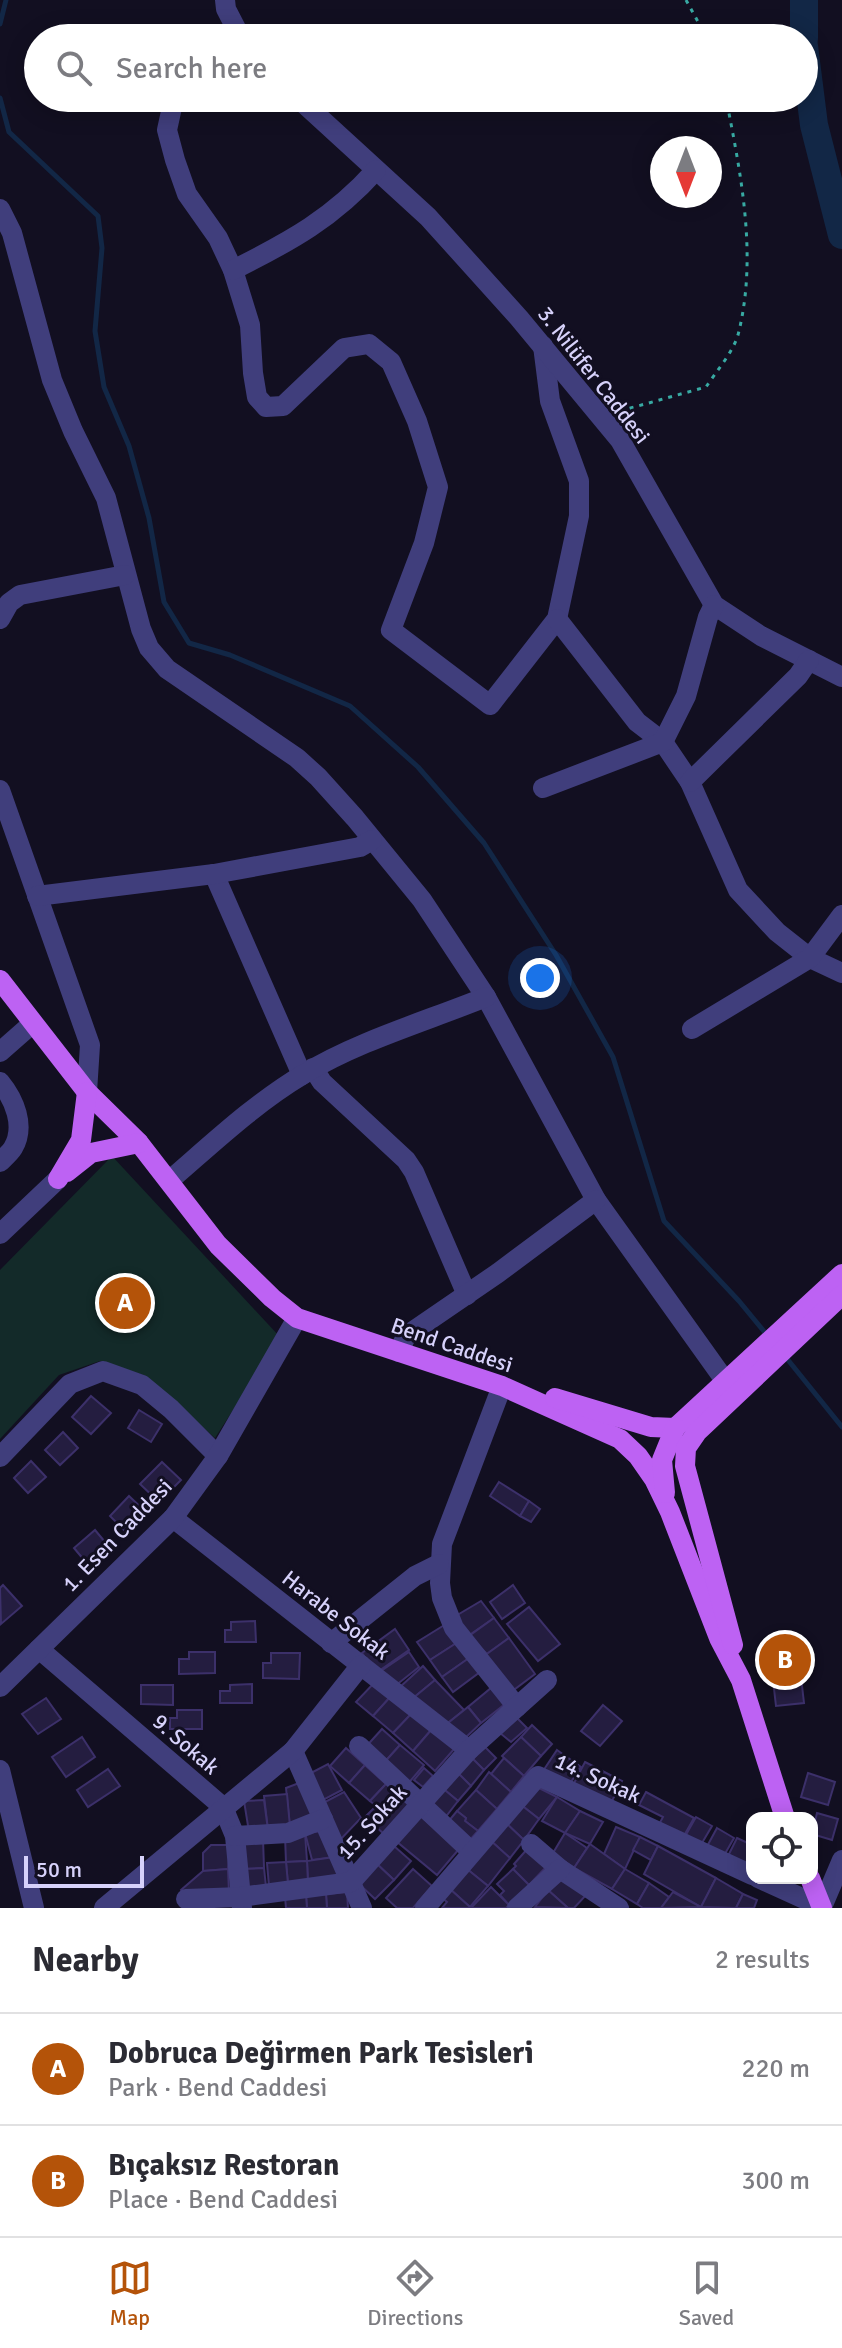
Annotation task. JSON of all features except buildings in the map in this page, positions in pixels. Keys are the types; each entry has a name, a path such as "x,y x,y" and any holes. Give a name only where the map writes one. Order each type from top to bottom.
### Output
{"main road":[{"name":"Bend Caddesi","path":"0,980 87,1092 139,1143 218,1245 297,1318 502,1386 620,1439 646,1467 670,1512 719,1638 741,1680 783,1812"},
{"path":"58,1179 81,1140 87,1092"},
{"path":"58,1179 91,1153 139,1143"},
{"path":"685,1466 686,1448 697,1432 753,1366 828,1300 842,1274"},
{"path":"670,1512 662,1478 662,1460 671,1439 726,1382 753,1366"},
{"path":"502,1386 542,1394 651,1427 671,1439 681,1453 685,1466 741,1680"},
{"path":"620,1439 671,1439 697,1432"},
{"path":"812,1884 822,1908"}],"street":[{"path":"225,0 234,24"},
{"path":"171,112 167,130 187,194 218,238 233,270 250,325 257,397 266,407 283,406 344,348 369,344 391,362 417,421 438,487 424,543 391,630 490,705 557,619 579,516 579,481 550,401 543,346"},
{"name":"3. Nilüfer Caddesi","path":"313,112 428,217 543,346 620,440 714,605 761,636 842,677"},
{"path":"233,270 320,222 356,193 376,170"},
{"path":"0,209 52,380 106,498 141,629 157,659 177,677 297,758 337,797 422,900 486,997 596,1200 726,1382"},
{"path":"0,619 9,603 20,595 125,575"},
{"path":"543,788 663,742 686,696 714,605"},
{"path":"557,619 637,722 663,742 690,782 738,890 777,932 810,958 842,973"},
{"path":"690,782 798,676 809,660"},
{"path":"0,790 90,1045 87,1092"},
{"path":"37,896 214,874 360,847 372,840"},
{"path":"214,874 307,1072 322,1082 406,1160 467,1295"},
{"path":"692,1029 810,958 842,915"},
{"path":"169,1181 264,1101 307,1072 350,1051 486,997"},
{"path":"0,1052 33,1023"},
{"path":"0,1082 15,1106 18,1127 13,1148 0,1162"},
{"path":"5,1219 58,1179"},
{"path":"399,1352 406,1336 596,1200"},
{"name":"1. Esen Caddesi","path":"0,1687 173,1518 218,1456 297,1318"},
{"path":"0,1457 70,1384 103,1371 142,1385 218,1456"},
{"path":"502,1386 447,1528 439,1564 442,1598 454,1628 517,1707"},
{"name":"Harabe Sokak","path":"173,1518 469,1750"},
{"path":"331,1643 415,1576 439,1564"},
{"name":"9. Sokak","path":"39,1649 223,1807 235,1836 241,1903"},
{"path":"104,1908 293,1751 361,1665"},
{"name":"15. Sokak","path":"186,1899 241,1903 351,1882 469,1750 547,1680"},
{"path":"359,1746 472,1852"},
{"path":"293,1751 362,1908"},
{"path":"0,1770 34,1908"},
{"name":"14. Sokak","path":"425,1908 538,1776 746,1872"},
{"path":"235,1836 288,1833 323,1819"},
{"path":"531,1844 592,1901 619,1908"},
{"path":"771,1884 822,1908 842,1860"},
{"path":"517,1908 560,1869"}],"path":[{"path":"686,0 699,24"},
{"path":"601,417 706,387 738,337 746,275 747,234 741,175 729,112"}],"green space":[{"path":"112,1156 280,1337 215,1438 144,1375 100,1361 59,1375 0,1439 0,1270"}],"waterway":[{"path":"0,24 6,0"},
{"path":"804,0 804,24"},
{"path":"0,98 9,132 98,216 102,248 95,331 104,387 129,446 149,518 164,602 189,643 230,655 350,706 418,767 484,843 556,955 613,1057 664,1221 767,1335"},
{"path":"812,112 842,235"},
{"path":"784,1355 842,1427"}],"place":[{"name":"Dobruca Değirmen Park Tesisleri","path":"125,1303"},
{"name":"Bıçaksız Restoran","path":"785,1660"}]}
